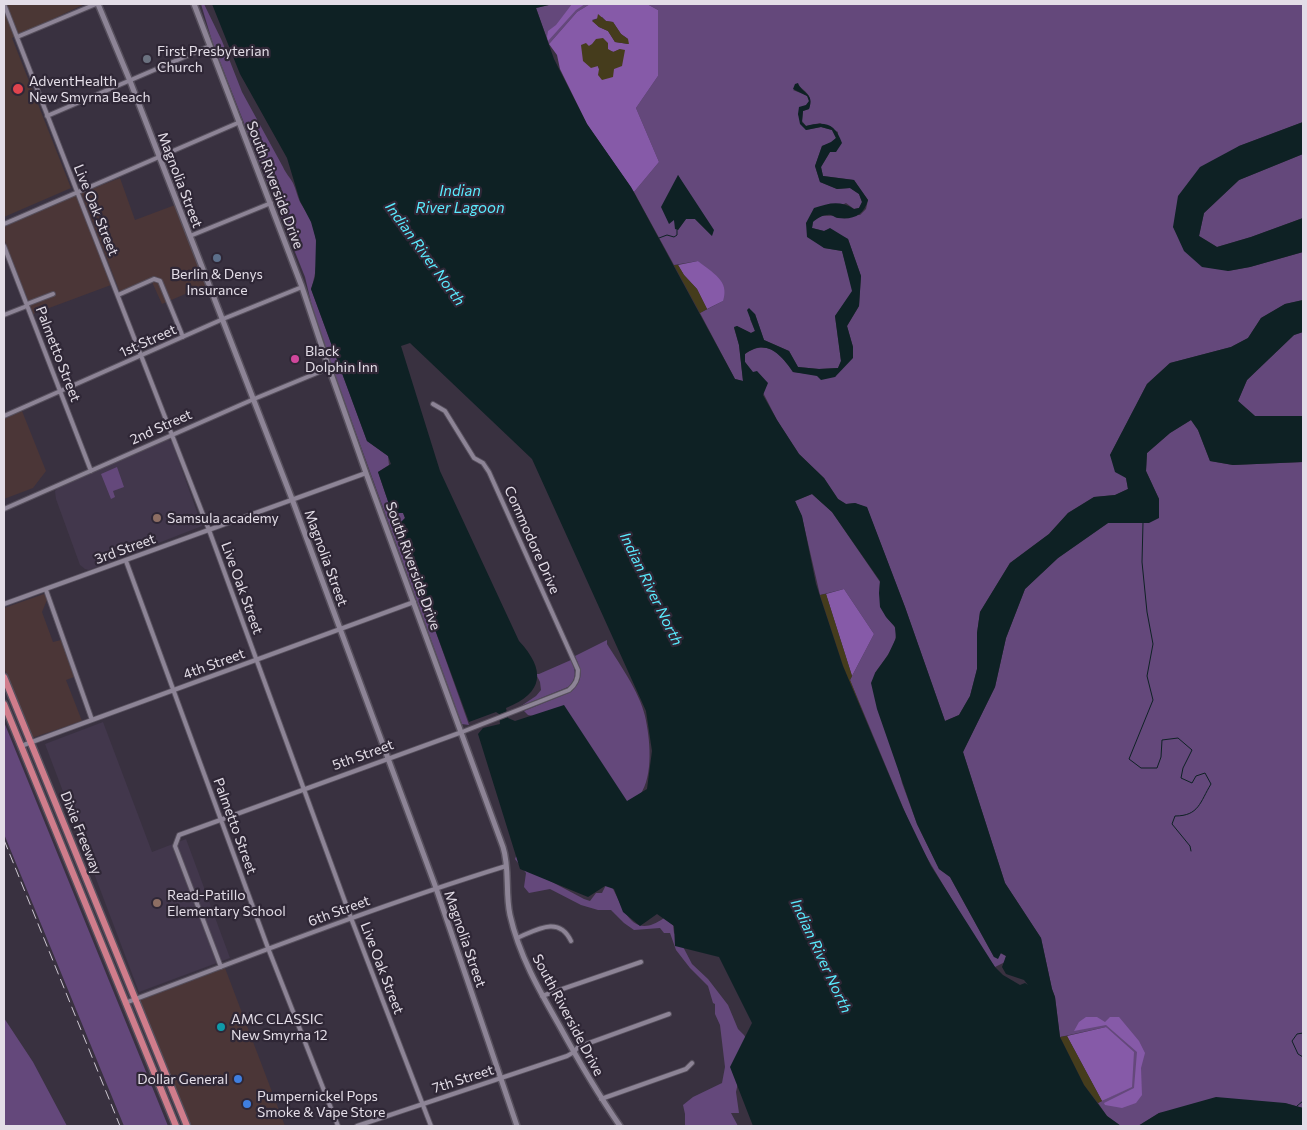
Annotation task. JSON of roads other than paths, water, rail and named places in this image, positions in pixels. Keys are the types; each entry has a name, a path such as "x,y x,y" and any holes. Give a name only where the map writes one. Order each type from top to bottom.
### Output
{"main road":[{"name":"Dixie Freeway","path":"4,677 187,1126"},
{"name":"Dixie Freeway","path":"4,704 176,1126"}],"street":[{"name":"Live Oak Street","path":"4,4 209,530 351,918 430,1126"},
{"path":"17,37 97,4"},
{"name":"Magnolia Street","path":"97,4 130,81 292,499 436,888 517,1126"},
{"name":"South Riverside Drive","path":"194,4 302,287 366,473 503,847 506,857 507,899 516,938 524,960 574,1052 620,1126"},
{"path":"47,116 210,46"},
{"path":"4,224 240,122"},
{"path":"190,236 270,203"},
{"name":"Palmetto Street","path":"4,246 91,471"},
{"path":"118,295 154,279 160,281 183,338"},
{"name":"1st Street","path":"4,416 223,319 302,287"},
{"path":"4,315 53,294"},
{"name":"2nd Street","path":"4,509 172,434 329,368"},
{"name":"Commodore Drive","path":"433,404 445,411 474,458 483,463 489,472 578,670 578,677 574,685 569,690 561,693"},
{"name":"3rd Street","path":"4,604 366,473"},
{"name":"Palmetto Street","path":"126,561 268,948 338,1126"},
{"path":"46,590 92,720"},
{"name":"4th Street","path":"21,746 414,602"},
{"name":"5th Street","path":"220,966 175,846 179,835 462,732 561,693"},
{"name":"6th Street","path":"125,1003 351,918 506,866"},
{"path":"72,872 81,868"},
{"path":"516,938 545,926 553,926 561,928 568,934 571,941"},
{"path":"542,996 641,962"},
{"name":"7th Street","path":"357,1126 567,1056 578,1047 669,1014"},
{"path":"601,1098 686,1069 692,1063"},
{"path":"162,1093 171,1089"}],"water":[{"name":"Indian River Lagoon","path":"212,4 553,4 536,8 554,59 587,124 631,187 735,379 743,381 739,345 734,327 737,326 751,333 755,331 747,310 749,308 755,314 764,340 789,351 798,367 838,368 841,361 835,316 852,291 842,251 824,248 807,237 806,223 814,208 839,203 854,209 859,208 862,202 859,194 850,188 837,189 820,182 815,166 822,146 836,138 832,130 821,127 806,130 800,124 799,107 806,105 809,101 807,96 793,89 795,84 798,83 810,100 809,109 803,111 802,122 806,126 829,125 836,131 842,143 836,152 830,152 821,167 823,176 854,180 868,200 864,209 858,215 849,218 837,218 831,215 824,216 813,222 812,228 824,231 830,228 848,239 861,276 859,306 847,326 853,347 853,358 835,377 821,380 817,376 793,372 784,360 767,348 753,349 745,354 745,362 753,372 757,371 768,383 763,395 799,454 824,478 838,499 846,504 855,503 867,507 945,721 959,715 970,696 977,669 977,633 980,612 1010,563 1049,534 1068,513 1094,497 1115,495 1128,489 1126,478 1115,472 1110,455 1147,384 1170,363 1231,347 1248,338 1261,318 1285,304 1303,300 1303,332 1294,335 1247,380 1238,401 1255,416 1303,416 1303,462 1233,465 1210,461 1198,430 1191,420 1170,433 1147,453 1146,471 1159,499 1159,518 1149,523 1108,523 1058,558 1025,589 1006,638 995,687 963,752 1005,883 1041,938 1055,997 1060,1037 1084,1085 1107,1116 1121,1126 753,1126 730,1067 752,1023 719,957 675,946 674,926 657,914 640,926 623,912 614,889 605,886 588,897 520,869 478,734 483,728 500,724 499,714 496,712 469,722 397,526 405,518 403,513 392,513 378,472 391,464 388,456 367,441 311,289 315,277 316,240 311,222 300,201 287,158 240,74","holes":["410,343 532,459 646,711 652,751 647,789 627,801 564,705 515,721 508,718 506,708 519,702 534,688 537,680 537,671 534,662 519,641 440,471 401,346","812,494 832,512 880,581 880,607 895,627 896,638 871,683 877,709 917,824 939,869 950,877 994,957 998,959 1001,953 1006,956 1002,967 1006,974 1024,980 1028,985 1025,983 1020,985 1003,975 995,967 931,866 903,808 843,666 816,584 802,516 795,501"]},
{"path":"1303,122 1303,154 1239,180 1204,213 1199,236 1217,247 1303,218 1303,252 1250,267 1228,271 1202,267 1184,251 1173,227 1178,196 1200,167 1239,146"},
{"path":"678,175 714,230 712,236 695,219 686,219 678,230 675,229 674,220 669,224 661,207"},
{"path":"1216,1097 1285,1103 1303,1108 1303,1126 1138,1126 1159,1113"}],"waterway":[{"path":"659,238 667,235 674,237 677,235 677,230"},
{"path":"1143,523 1142,562 1147,612 1153,644 1147,676 1153,700 1129,759 1141,768 1157,768 1161,757 1162,740 1178,738 1192,750 1183,768 1181,778 1192,783 1196,776 1205,773 1211,784 1198,807 1189,814 1175,816 1172,824 1190,846 1191,851"},
{"path":"1303,1033 1297,1034 1292,1041 1298,1054 1303,1057"},
{"path":"1297,1106 1303,1101"}],"railway":[{"path":"4,840 120,1126"}],"place":[{"name":"First Presbyterian Church","path":"147,59"},
{"name":"AdventHealth New Smyrna Beach","path":"18,89"},
{"name":"Berlin & Denys Insurance","path":"217,258"},
{"name":"Black Dolphin Inn","path":"295,359"},
{"name":"Samsula academy","path":"157,518"},
{"name":"Read-Patillo Elementary School","path":"157,903"},
{"name":"AMC CLASSIC New Smyrna 12","path":"221,1027"},
{"name":"Dollar General","path":"238,1079"},
{"name":"Pumpernickel Pops Smoke & Vape Store","path":"247,1104"}],"water label":[{"name":"Indian River North","path":"425,254"},
{"name":"Indian River North","path":"651,589"},
{"name":"Indian River North","path":"821,956"}]}
